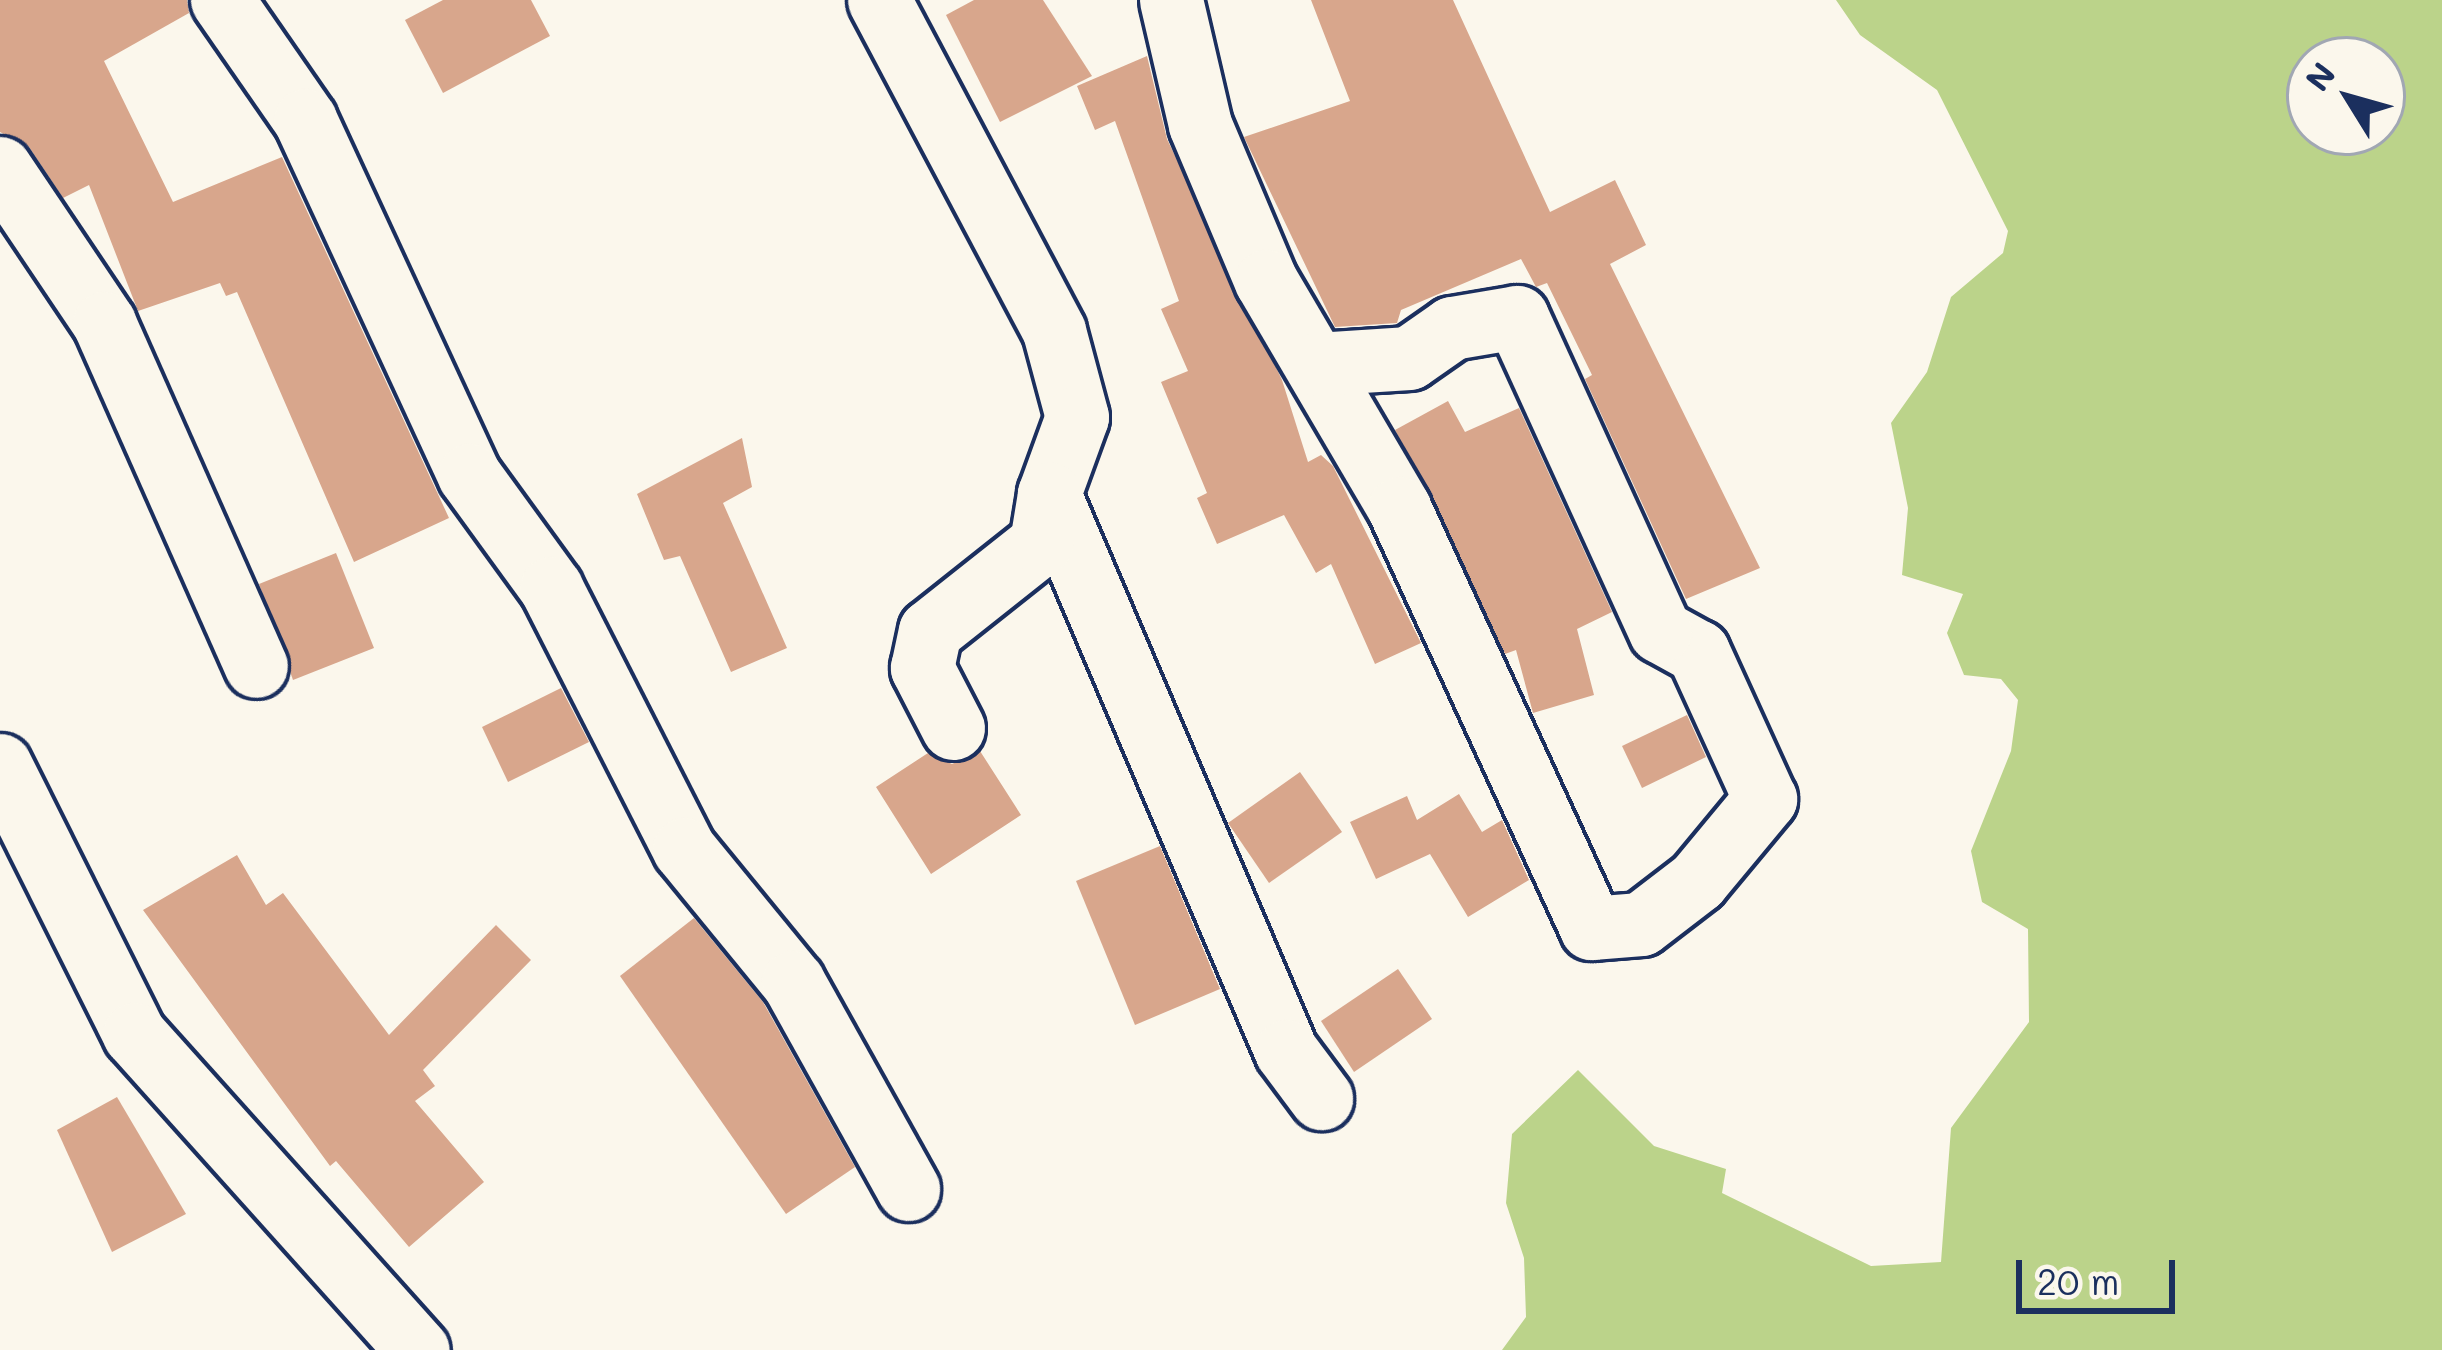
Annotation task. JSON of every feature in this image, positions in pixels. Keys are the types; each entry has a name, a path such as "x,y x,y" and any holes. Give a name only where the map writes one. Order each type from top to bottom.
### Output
{"street":[{"path":"222,0 304,120 469,476 551,588 684,849 793,982 908,1189"},
{"path":"879,0 1054,332 1077,417 1049,494 1041,543 930,632 922,668 953,728"},
{"path":"1171,0 1200,125 1267,281 1399,508 1591,928 1641,924 1697,881 1765,799 1698,652 1660,631 1517,317 1452,328 1409,358 1317,364"},
{"path":"0,167 104,323 256,666"},
{"path":"1049,494 1286,1052 1322,1098"},
{"path":"0,765 134,1034 418,1350"}],"green space":[{"path":"1836,0 2442,0 2442,1350 1502,1350 1526,1317 1524,1258 1506,1203 1512,1134 1578,1070 1654,1146 1726,1169 1722,1193 1871,1266 1941,1262 1951,1128 2029,1022 2028,929 1982,902 1971,851 2011,751 2018,700 2001,679 1964,675 1947,633 1963,594 1902,575 1908,508 1891,423 1927,372 1951,297 2003,253 2008,231 1937,90 1860,35"}],"building":[{"path":"0,0 187,0 189,13 104,61 173,202 282,157 449,518 354,562 237,292 226,296 220,283 138,311 89,185 63,198 29,147 0,132"},
{"path":"443,0 531,0 550,36 443,93 405,20"},
{"path":"974,0 1043,0 1092,76 1000,122 946,15"},
{"path":"1311,0 1453,0 1550,212 1615,180 1646,245 1610,264 1760,568 1686,599 1585,379 1592,375 1547,283 1536,287 1521,259 1401,310 1397,323 1335,327 1244,137 1350,101"},
{"path":"1147,56 1167,139 1282,380 1308,462 1321,455 1333,466 1421,643 1375,664 1331,564 1316,573 1284,515 1217,544 1197,498 1207,493 1161,382 1188,371 1161,309 1179,301 1115,121 1095,130 1077,86"},
{"path":"1448,401 1465,432 1519,408 1612,612 1577,629 1594,695 1533,713 1516,650 1505,654 1395,430"},
{"path":"742,438 752,487 723,503 787,648 731,672 680,556 664,560 637,494"},
{"path":"336,553 374,648 293,680 259,584"},
{"path":"561,688 589,742 508,782 482,727"},
{"path":"1687,715 1706,757 1642,788 1622,746"},
{"path":"980,751 1021,815 931,874 876,787 928,753 952,764"},
{"path":"1300,772 1342,832 1269,883 1228,823"},
{"path":"1459,794 1482,832 1502,820 1529,880 1468,917 1430,854 1376,879 1350,822 1407,796 1417,820"},
{"path":"1160,846 1220,989 1135,1025 1076,881"},
{"path":"237,855 266,905 283,893 389,1035 496,925 531,960 423,1070 435,1086 415,1101 484,1182 409,1247 336,1161 330,1166 143,910"},
{"path":"694,918 763,1002 855,1167 786,1214 620,976"},
{"path":"1398,969 1432,1019 1354,1072 1321,1021"},
{"path":"117,1097 186,1214 112,1252 57,1130"}]}
